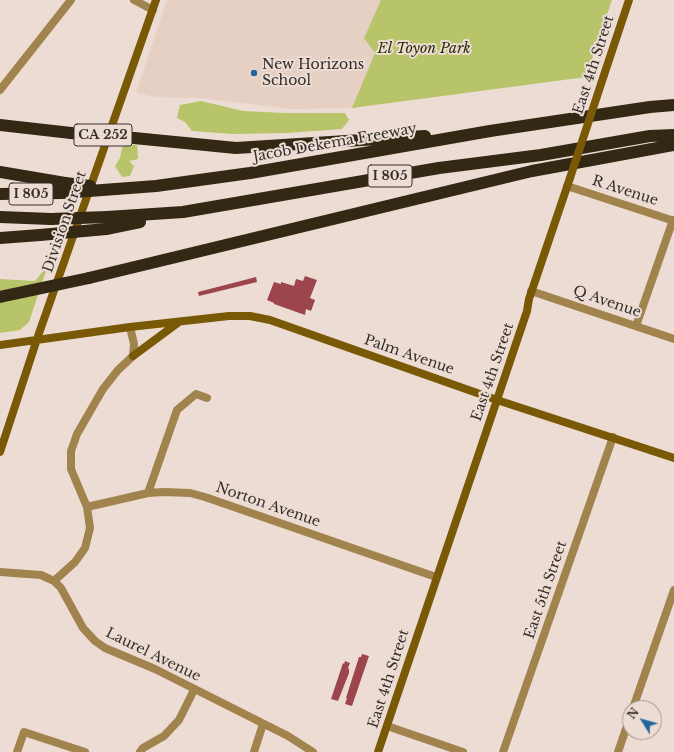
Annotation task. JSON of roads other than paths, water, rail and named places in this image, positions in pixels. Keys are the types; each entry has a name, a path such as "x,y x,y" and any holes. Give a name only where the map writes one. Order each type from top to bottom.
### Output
{"highway":[{"name":"Jacob Dekema Freeway","path":"63,188 116,189 156,186 250,173 490,131 650,106 674,104"},
{"name":"CA 252","path":"0,125 236,148 490,131"},
{"name":"I 805","path":"0,217 106,223 183,212 439,168 541,155 650,136 674,135"},
{"path":"0,297 89,278 532,171 674,145"},
{"path":"0,172 63,188"},
{"name":"I 805","path":"0,194 63,188"},
{"path":"0,238 40,235 106,223"}],"street":[{"path":"0,90 4,87 71,0"},
{"path":"134,0 152,10"},
{"name":"Division Street","path":"0,452 3,434 38,339 156,0"},
{"name":"East 4th Street","path":"378,752 436,576 527,311 531,291 569,182 629,0"},
{"name":"R Avenue","path":"569,182 673,220"},
{"path":"636,326 673,220"},
{"name":"Q Avenue","path":"531,291 674,339"},
{"name":"Palm Avenue","path":"0,345 180,321 229,316 250,316 270,320 497,400 674,458"},
{"path":"0,572 41,575 54,581 75,562 84,548 90,528 87,507 71,469 71,451 77,434 103,389 118,370 133,356 180,321"},
{"path":"130,327 134,344 133,356"},
{"path":"148,493 177,410 196,394 207,398"},
{"name":"East 5th Street","path":"503,752 613,437"},
{"name":"Norton Avenue","path":"87,507 148,493 164,492 190,494 205,497 436,576"},
{"name":"Laurel Avenue","path":"54,581 61,588 83,628 95,641 105,648 155,669 194,690 288,736 314,752"},
{"path":"636,700 674,590"},
{"path":"140,752 164,736 179,720 194,690"},
{"path":"254,752 264,724"},
{"path":"387,726 463,752"},
{"path":"17,752 24,732 85,752"},
{"path":"618,752 622,740"}],"place":[{"name":"New Horizons School","path":"254,73"}],"park label":[{"name":"El Toyon Park","path":"424,49"}]}
